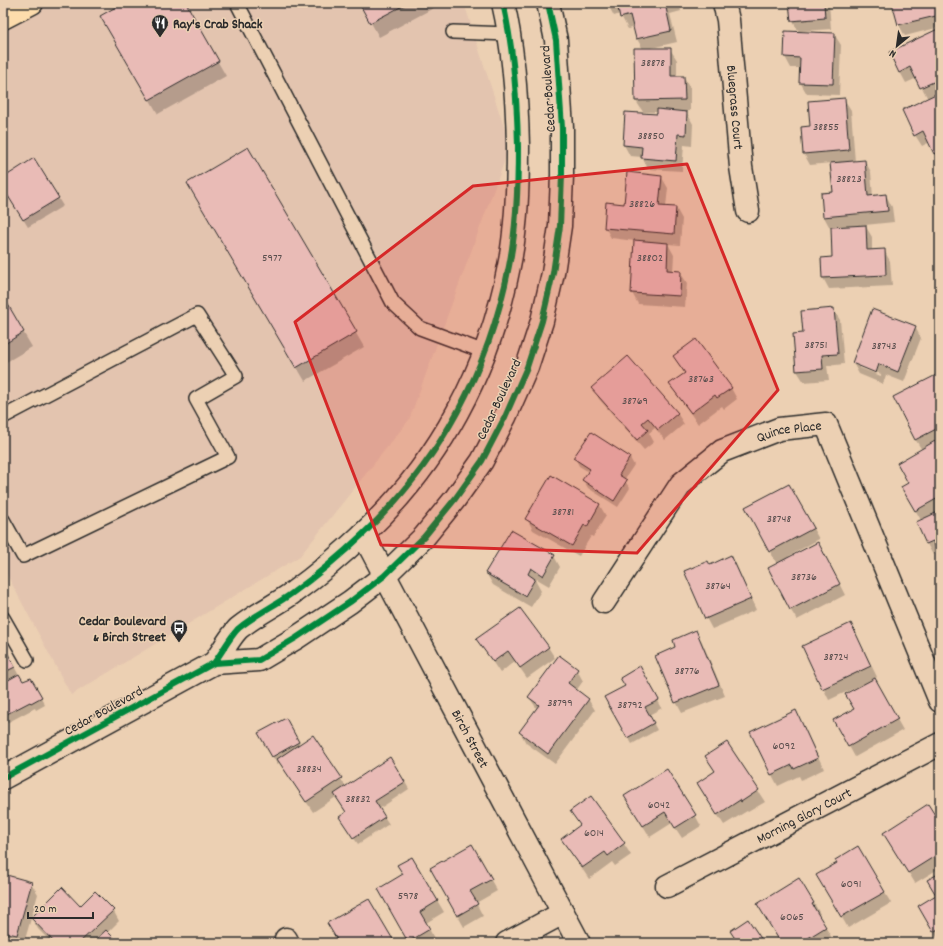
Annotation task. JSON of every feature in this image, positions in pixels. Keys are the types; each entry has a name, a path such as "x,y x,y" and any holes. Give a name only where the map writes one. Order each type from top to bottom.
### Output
{"main road":[{"path":"3,18 32,3"},
{"name":"Cedar Boulevard","path":"214,663 237,629 292,594 326,567 363,534 393,504 420,472 444,437 466,397 485,352 499,309 510,265 516,222 518,129 509,34 503,3"},
{"name":"Cedar Boulevard","path":"3,778 214,663 259,660 315,627 384,576 428,531 455,498 482,461 505,417 524,374 542,321 553,273 560,226 562,128 560,83 556,40 548,3"},
{"name":"Bluegrass Court","path":"724,3 728,20 741,167 748,211"},
{"name":"Quince Place","path":"604,602 681,484 722,450 779,429 826,424 940,701"},
{"name":"Birch Street","path":"363,534 578,943"},
{"name":"Morning Glory Court","path":"667,886 940,744"},
{"path":"507,943 563,913"}],"lane":[{"path":"238,3 393,303 420,328 485,352"},
{"path":"452,32 509,34"},
{"path":"3,417 197,315 236,376 196,399 228,456 23,556 3,520"},
{"path":"3,618 27,660"}],"highlighted area":[{"path":"687,164 778,390 637,553 381,545 295,322 473,186"}],"shaded area":[{"path":"3,3 464,3 510,146 409,420 300,556 71,695 3,567"}],"building":[{"name":"Ray's Crab Shack","path":"123,3 186,3 219,61 149,100 100,16"},
{"path":"359,3 408,3 370,23"},
{"path":"617,3 665,3 671,31 636,39 630,15 620,18"},
{"path":"789,3 824,3 825,18 791,21"},
{"path":"892,3 940,3 940,15 898,25"},
{"path":"940,28 940,79 920,88 910,67 899,73 889,52"},
{"path":"785,31 835,33 833,84 799,83 800,58 784,57"},
{"path":"634,48 671,48 671,76 684,76 685,100 635,101"},
{"path":"940,92 940,151 934,154 923,131 914,136 902,110"},
{"path":"845,98 849,150 803,154 801,127 810,126 808,101"},
{"path":"657,109 687,112 686,135 678,134 676,161 641,158 642,147 623,145 625,112 657,114"},
{"path":"248,147 357,332 296,368 187,183"},
{"path":"34,158 59,198 23,220 3,188 3,178"},
{"path":"865,160 868,196 886,194 888,211 823,217 821,193 833,192 830,163"},
{"path":"627,172 662,176 659,206 676,207 674,234 604,228 606,202 624,204"},
{"path":"866,225 867,250 885,249 886,275 822,278 821,258 832,257 831,227"},
{"path":"634,240 668,243 667,270 681,271 680,296 631,293"},
{"path":"3,296 24,332 3,345"},
{"path":"834,308 838,354 822,355 823,369 796,371 793,334 803,333 801,311"},
{"path":"872,309 916,326 898,372 879,364 876,373 852,363"},
{"path":"696,339 732,388 717,398 715,395 691,413 669,384 685,373 673,356"},
{"path":"628,356 678,413 658,430 648,418 642,423 648,430 637,440 591,388"},
{"path":"940,373 940,405 936,407 940,414 940,427 915,440 893,397"},
{"path":"591,432 630,457 619,475 627,480 614,501 582,480 590,469 573,458"},
{"path":"935,441 940,450 940,497 915,511 901,487 908,483 897,463"},
{"path":"551,475 600,504 587,527 584,525 572,546 525,519"},
{"path":"789,484 814,528 769,552 745,507"},
{"path":"940,511 940,558 933,541 926,544 916,522"},
{"path":"511,530 555,555 543,576 531,568 528,574 535,579 525,596 485,573"},
{"path":"818,542 840,584 790,610 768,568"},
{"path":"731,555 751,599 705,619 684,571 708,561 710,565"},
{"path":"520,608 549,647 520,668 508,651 493,662 476,639"},
{"path":"851,623 871,666 822,689 802,646"},
{"path":"696,630 719,685 675,703 655,656 675,647 673,640"},
{"path":"3,645 15,667 3,673"},
{"path":"559,655 578,669 568,683 589,699 548,754 519,732 539,705 528,697"},
{"path":"640,666 659,700 645,707 654,723 627,738 604,697 625,686 620,678"},
{"path":"19,674 23,681 31,678 42,697 3,716 3,683"},
{"path":"875,678 898,719 848,747 833,720 854,709 845,694"},
{"path":"796,710 818,758 794,769 792,765 771,775 750,732"},
{"path":"286,718 299,742 272,757 258,733"},
{"path":"313,735 342,778 306,802 277,759"},
{"path":"727,742 759,790 717,815 697,783 715,771 705,756"},
{"path":"390,757 405,782 375,801 385,817 353,838 339,817 346,812 334,794"},
{"path":"667,769 696,815 675,828 665,812 643,826 624,796"},
{"path":"591,796 625,843 608,856 605,852 582,868 561,839 580,825 570,811"},
{"path":"928,804 940,823 940,853 908,873 883,833"},
{"path":"472,844 492,879 470,891 478,904 457,916 430,868"},
{"path":"858,846 885,892 841,917 816,875 837,863 835,860"},
{"path":"412,857 438,901 420,912 430,929 408,942 378,889 403,874 397,865"},
{"path":"940,873 940,928 933,932 918,906 936,895 927,880"},
{"path":"3,874 32,882 17,935 3,932"},
{"path":"799,878 826,927 800,943 781,943 757,904"},
{"path":"62,887 80,906 95,891 114,910 79,943 55,943 31,918"},
{"path":"369,899 395,943 339,943 327,923"},
{"path":"748,919 764,943 738,943 730,931"},
{"path":"106,930 119,943 92,943"}],"cycle path":[{"path":"214,663 239,628 291,594 319,573 363,534 391,506 438,445 474,378 489,342 500,304 512,251 515,221 518,161 517,110 510,38 503,3"},
{"path":"3,778 214,663 259,660 296,638 350,602 384,576 424,537 455,499 482,461 505,417 527,367 542,321 553,273 560,226 562,128 556,40 548,3"}],"place":[{"name":"Ray's Crab Shack","path":"160,38"},
{"name":"Cedar Boulevard & Birch Street","path":"179,643"}]}
